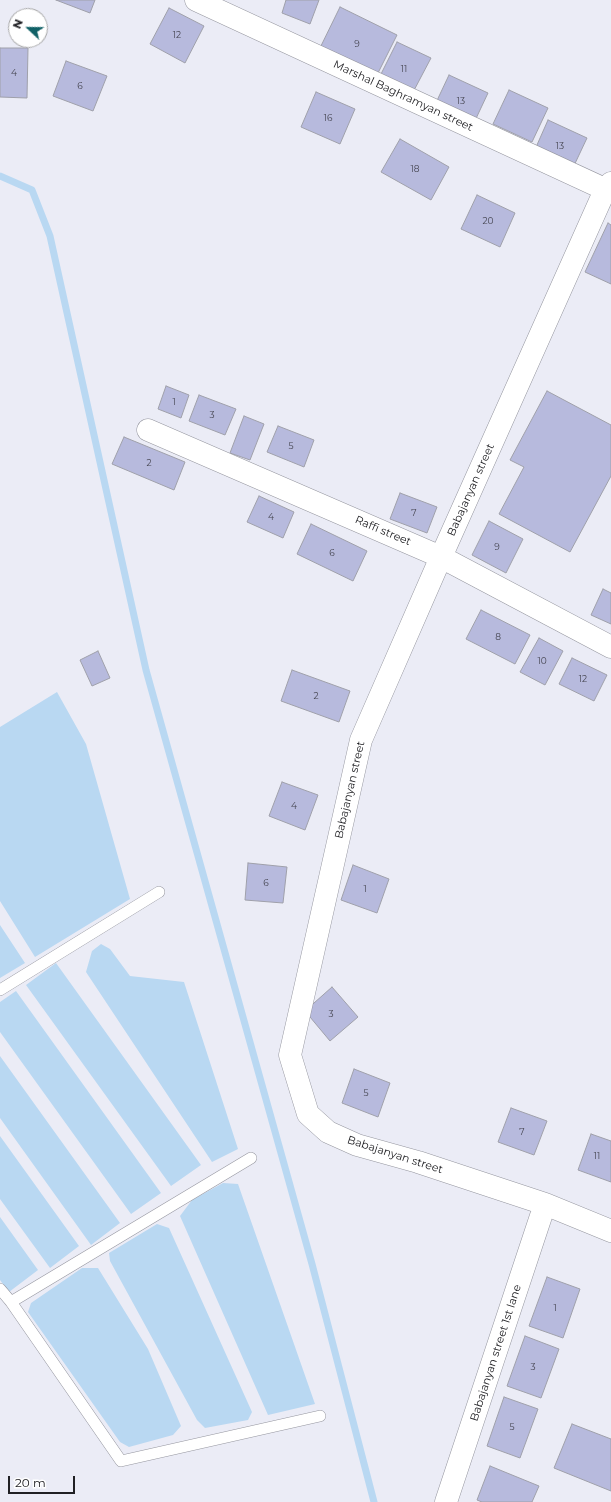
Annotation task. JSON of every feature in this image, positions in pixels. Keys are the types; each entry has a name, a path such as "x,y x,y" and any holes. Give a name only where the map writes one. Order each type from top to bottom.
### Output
{"street":[{"name":"Marshal Baghramyan street","path":"196,0 609,189"},
{"name":"Babajanyan street","path":"609,189 441,556 361,740 290,1054 308,1114 328,1132 357,1145 418,1162 545,1204 611,1231"},
{"name":"Raffi street","path":"148,430 441,556 611,648"},
{"name":"Babajanyan street 1st lane","path":"446,1502 545,1204"}],"lane":[{"path":"0,990 159,892"},
{"path":"11,1302 251,1158"},
{"path":"0,1289 11,1302 121,1461 320,1416"}],"water":[{"path":"57,692 86,744 130,899 35,957 0,901 0,727"},
{"path":"0,925 25,963 0,978"},
{"path":"101,944 110,949 130,976 184,982 238,1149 212,1162 86,972 92,951"},
{"path":"56,963 201,1165 171,1186 26,985"},
{"path":"16,991 161,1193 131,1214 0,1032 0,1002"},
{"path":"0,1056 120,1223 91,1245 0,1118"},
{"path":"0,1136 79,1246 50,1268 0,1199"},
{"path":"223,1183 238,1184 315,1404 268,1415 180,1216 192,1200"},
{"path":"0,1217 38,1270 9,1292 0,1280"},
{"path":"157,1224 169,1228 252,1412 248,1420 205,1428 197,1420 110,1261 109,1253"},
{"path":"82,1268 98,1268 148,1349 181,1426 173,1435 129,1447 120,1442 28,1312 31,1303"}],"building":[{"path":"56,0 95,0 90,13"},
{"path":"286,0 319,0 310,24 282,13"},
{"path":"340,7 397,35 374,81 318,52"},
{"path":"169,8 204,26 185,63 150,44"},
{"path":"397,42 431,58 411,96 378,80"},
{"path":"0,48 28,48 27,98 0,97"},
{"path":"66,61 107,76 93,111 53,96"},
{"path":"449,75 488,93 472,127 433,109"},
{"path":"509,90 548,108 532,142 493,124"},
{"path":"316,92 355,109 340,144 301,127"},
{"path":"548,120 587,138 571,172 533,154"},
{"path":"400,139 449,167 431,200 381,172"},
{"path":"477,195 515,213 500,247 461,229"},
{"path":"608,223 611,225 611,284 585,272"},
{"path":"166,386 189,395 181,418 158,409"},
{"path":"547,391 611,425 611,476 570,552 499,514 524,467 510,460"},
{"path":"199,395 236,409 225,435 189,421"},
{"path":"244,416 264,424 250,460 230,453"},
{"path":"278,426 314,440 304,467 267,452"},
{"path":"124,437 185,462 174,490 112,464"},
{"path":"400,493 437,507 427,533 390,519"},
{"path":"259,496 294,512 283,538 247,522"},
{"path":"489,521 523,539 506,573 472,555"},
{"path":"311,524 367,551 353,581 297,554"},
{"path":"603,589 611,593 611,624 591,615"},
{"path":"481,610 530,635 515,664 466,639"},
{"path":"539,638 563,651 545,685 520,672"},
{"path":"98,651 110,678 92,686 80,660"},
{"path":"572,658 607,675 594,701 559,684"},
{"path":"292,670 350,691 339,722 281,701"},
{"path":"282,782 318,795 305,830 269,816"},
{"path":"248,863 287,867 283,903 245,900"},
{"path":"353,865 389,879 377,913 341,900"},
{"path":"332,987 358,1017 330,1041 305,1011"},
{"path":"354,1069 390,1083 378,1117 342,1103"},
{"path":"511,1108 547,1121 534,1155 498,1142"},
{"path":"591,1134 611,1141 611,1182 578,1170"},
{"path":"547,1277 580,1289 563,1338 529,1326"},
{"path":"525,1336 559,1349 541,1398 507,1386"},
{"path":"504,1397 538,1409 520,1458 487,1446"},
{"path":"572,1424 611,1439 611,1491 554,1468"},
{"path":"490,1466 539,1486 532,1502 482,1502 477,1500"}],"waterway":[{"path":"0,176 32,190 50,236 146,670 312,1264 374,1502"}]}
